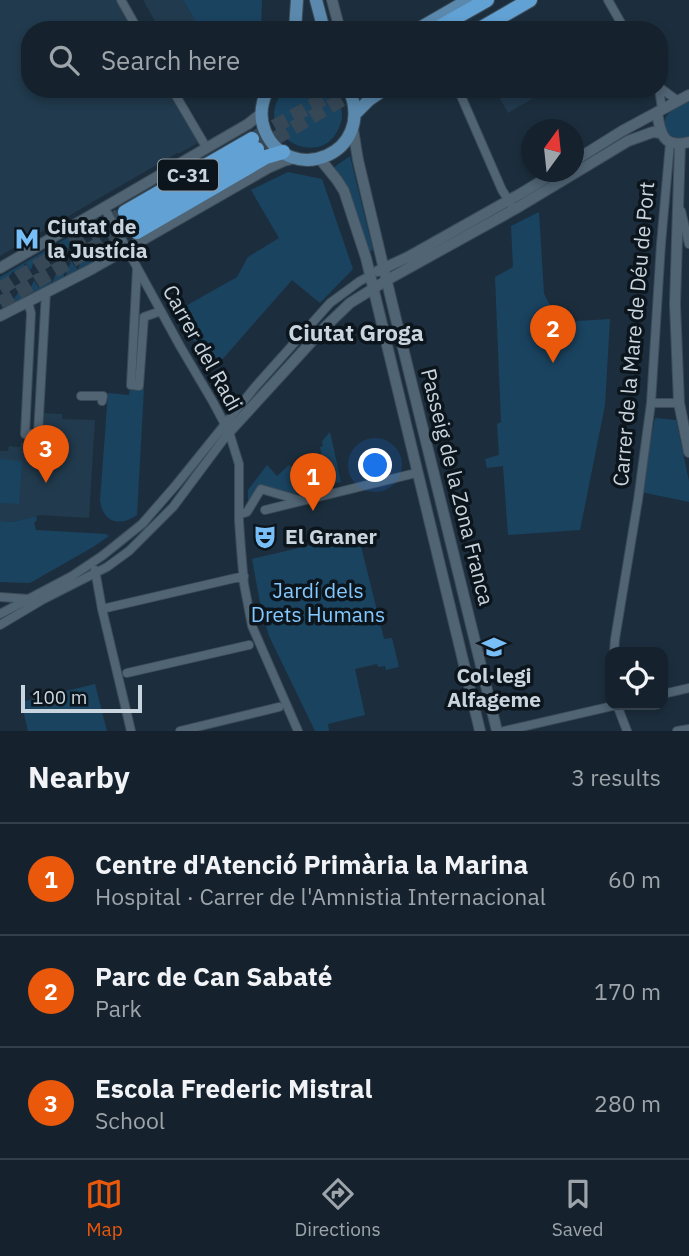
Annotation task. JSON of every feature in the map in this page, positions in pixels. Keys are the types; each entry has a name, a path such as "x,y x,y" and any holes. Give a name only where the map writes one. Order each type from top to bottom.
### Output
{"highway":[{"path":"450,21 487,0"},
{"path":"463,21 499,0"},
{"path":"479,21 515,0"},
{"path":"494,21 530,0"},
{"name":"C-31","path":"255,144 131,222 266,157 289,155"}],"main road":[{"path":"296,21 297,0"},
{"path":"316,0 322,21"},
{"path":"332,0 338,21"},
{"path":"432,21 468,0"},
{"path":"505,21 540,0"},
{"path":"584,153 689,95"},
{"path":"265,98 262,120 272,143 289,155 304,160 320,159 343,145 353,129 356,113 353,98"},
{"path":"356,113 373,98"},
{"path":"660,110 660,133"},
{"path":"0,268 248,124 262,113"},
{"name":"Passeig de la Zona Franca","path":"353,129 358,160 497,731"},
{"path":"370,276 628,141 653,132 680,143"},
{"name":"Carrer de la Mare de Déu de Port","path":"680,143 675,304 679,403 689,452"},
{"path":"0,316 127,249 289,155"},
{"name":"Passeig de la Zona Franca","path":"320,159 337,180 348,201 365,254 480,731"},
{"path":"227,428 350,303 511,204 542,182"}],"street":[{"path":"121,0 133,21"},
{"path":"608,0 620,21"},
{"path":"668,94 678,101"},
{"path":"177,98 206,147"},
{"path":"462,98 511,204"},
{"path":"659,98 660,110"},
{"name":"Carrer de la Mare de Déu de Port","path":"614,647 651,403 661,244 680,143"},
{"name":"Carrer de la Mare de Déu de Port","path":"678,202 689,244"},
{"name":"Carrer del Radi","path":"104,207 227,428 240,464 239,521 252,626 298,731"},
{"path":"138,268 131,385 139,386 144,317 161,311"},
{"path":"0,625 95,573 129,551 173,507 255,387 330,303 370,276"},
{"path":"28,302 31,313 25,434 37,434 46,292"},
{"path":"81,396 103,396 102,401"},
{"path":"651,403 679,403"},
{"path":"0,614 72,576 142,524 227,428"},
{"path":"265,510 416,473"},
{"path":"244,513 247,513 261,489 302,501"},
{"path":"94,562 102,609 131,731"},
{"path":"102,609 244,576"},
{"path":"0,597 29,599"},
{"path":"127,673 249,645"},
{"path":"668,693 689,688"},
{"path":"180,731 279,707"},
{"path":"504,731 605,708"},
{"path":"619,710 626,731"},
{"path":"677,731 689,729"}],"shaded area":[{"path":"0,0 116,0 128,21 21,21 21,98 172,98 198,143 0,256"},
{"path":"143,0 183,0 196,21 155,21"},
{"path":"500,98 534,98 508,113"},
{"path":"44,413 62,414 62,419 95,420 89,518 40,515 13,522 0,521 0,451 8,451 9,446 20,447 21,443 41,442"}],"green space":[{"path":"183,0 262,0 261,21 196,21"},
{"path":"279,98 337,98 342,111 340,125 331,140 319,147 305,147 292,142 281,133 275,120 275,105"},
{"path":"689,101 689,136 674,137 665,128 666,117 673,109"},
{"path":"350,156 373,250 369,252 345,188 333,168"},
{"path":"288,172 322,179 353,269 320,303 292,280 213,370 175,312 237,277 248,257 279,238 251,190"},
{"path":"539,212 544,294 560,322 610,319 605,405 580,530 508,535 503,466 487,468 485,459 499,455 497,424 501,422 495,277 513,267 511,226"},
{"path":"91,224 80,243 75,236 68,249 62,242 56,256 50,248 44,263 42,264 38,256 30,270 25,263 18,278 13,271 6,284 0,284 0,277"},
{"path":"85,252 107,252 108,255 12,306 10,304 21,289 27,297 34,280 39,288 46,274 52,283 59,267 65,277 71,261 78,270"},
{"path":"130,387 144,388 137,515 119,522 113,521 105,514 100,500 108,393 129,395"},
{"path":"655,418 676,420 689,481 689,502 641,492"},
{"path":"330,432 341,482 289,495 261,488 248,509 248,490 267,465 277,476 289,465 294,465 298,480 326,473 320,447"},
{"path":"0,459 22,461 19,504 0,503"},
{"path":"36,516 36,530 109,536 30,583 0,582 0,521 13,522"},
{"name":"Jardí dels Drets Humans","path":"358,534 384,639 392,638 399,667 386,670 385,666 378,667 377,664 355,669 365,715 328,724 329,731 315,731 269,636 252,559"},
{"path":"95,684 107,731 28,731 21,702"}],"tunnel":[{"path":"256,137 325,98"},
{"path":"257,149 345,98"},
{"path":"0,289 125,212"},
{"path":"0,303 85,253 131,222"}],"place":[{"name":"Ciutat de la Justícia","path":"27,239"},
{"name":"Parc de Can Sabaté","path":"553,363"},
{"name":"Escola Frederic Mistral","path":"46,483"},
{"name":"Centre d'Atenció Primària la Marina","path":"313,511"},
{"name":"El Graner","path":"265,537"},
{"name":"Col·legi Alfageme","path":"494,647"}],"district":[{"name":"Ciutat Groga","path":"356,333"}]}
